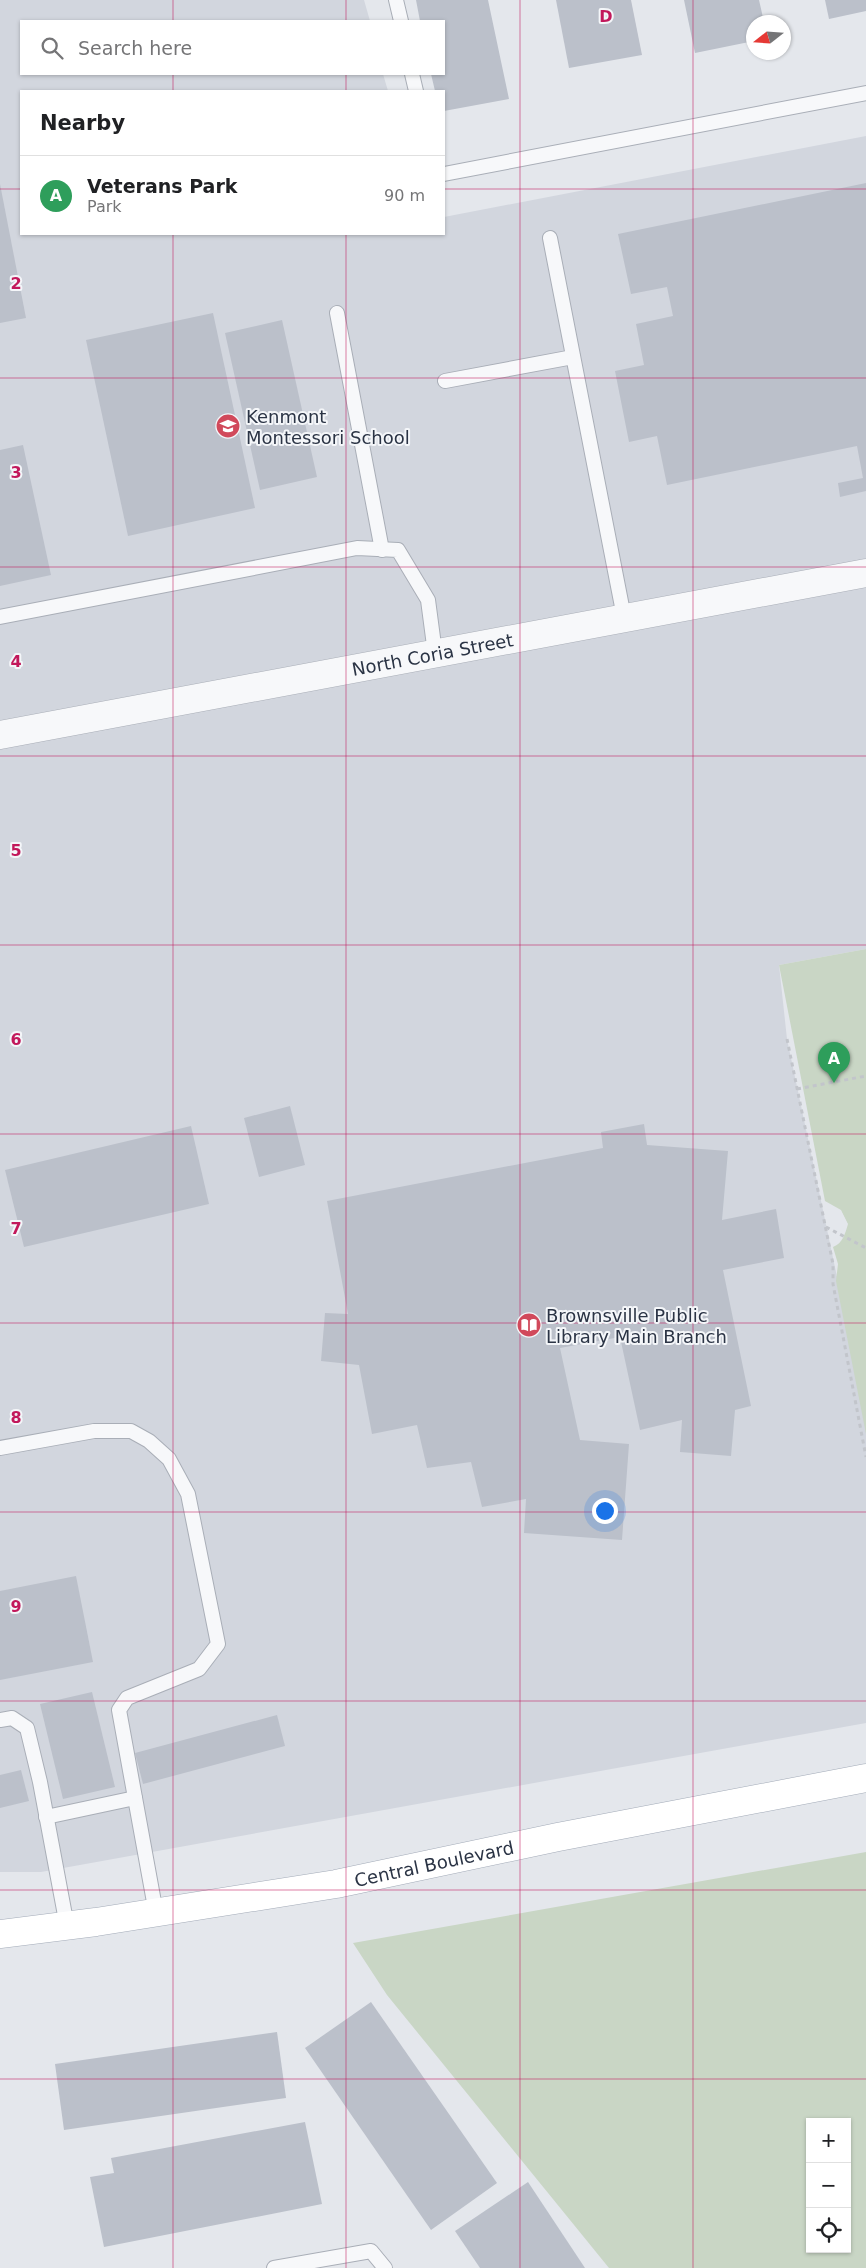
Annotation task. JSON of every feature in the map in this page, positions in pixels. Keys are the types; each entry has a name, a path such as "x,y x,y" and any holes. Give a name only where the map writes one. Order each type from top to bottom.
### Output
{"main road":[{"name":"Central Boulevard","path":"0,1934 67,1926 336,1884 558,1837 866,1778"}],"street":[{"name":"North Coria Street","path":"0,735 866,573"}],"lane":[{"path":"396,0 401,20"},
{"path":"412,75 416,90"},
{"path":"445,174 866,93"},
{"path":"550,238 624,617"},
{"path":"337,313 382,550"},
{"path":"445,381 573,357"},
{"path":"0,617 358,548 398,550 428,600 434,653"},
{"path":"0,1448 94,1432 131,1431 149,1441 170,1459 188,1494 218,1644 199,1669 126,1698 118,1710 156,1912"},
{"path":"0,1720 12,1718 27,1728 67,1926"},
{"path":"46,1817 135,1798"},
{"path":"274,2268 371,2251 385,2268"}],"path":[{"path":"787,1039 833,1264 833,1284 866,1457"},
{"path":"797,1089 866,1076"},
{"path":"825,1226 866,1248"}],"shaded area":[{"path":"0,0 364,0 370,20 20,20 20,75 383,75 388,90 20,90 20,235 445,235 445,217 866,136 866,949 779,965 787,1039 866,1415 866,1723 41,1872 0,1872"}],"green space":[{"path":"866,949 866,1434 836,1281 838,1264 833,1247 845,1235 848,1224 841,1210 825,1201 779,965"},
{"path":"866,1852 866,2268 609,2268 387,1995 353,1943"}],"building":[{"path":"416,0 488,0 509,99 445,111 445,90 435,90 431,75 445,75 445,20 420,20"},
{"path":"556,0 631,0 642,55 569,68"},
{"path":"684,0 759,0 762,15 746,15 746,43 695,53"},
{"path":"825,0 866,0 866,11 829,19"},
{"path":"866,183 866,491 840,497 838,483 863,478 857,446 667,485 657,436 629,442 615,371 644,365 636,324 673,316 667,287 631,294 618,234"},
{"path":"0,184 26,318 0,323"},
{"path":"213,313 255,508 128,536 86,340"},
{"path":"282,320 317,477 260,490 225,333"},
{"path":"23,445 51,575 0,586 0,450"},
{"path":"290,1106 305,1165 259,1177 244,1118"},
{"name":"Brownsville Public Library Main Branch","path":"644,1124 647,1145 728,1151 722,1220 776,1209 784,1258 723,1270 751,1406 735,1410 731,1456 680,1452 682,1420 640,1430 620,1337 560,1348 580,1440 629,1444 622,1540 524,1533 526,1499 482,1507 471,1462 427,1468 417,1425 372,1434 359,1365 321,1361 325,1313 348,1314 327,1201 603,1148 601,1132"},
{"path":"191,1126 209,1204 24,1247 5,1170"},
{"path":"76,1576 93,1662 0,1680 0,1591"},
{"path":"92,1692 115,1787 63,1799 40,1704"},
{"path":"277,1715 285,1746 143,1784 135,1753"},
{"path":"21,1770 29,1801 0,1808 0,1775"},
{"path":"371,2002 497,2183 431,2230 305,2048"},
{"path":"277,2032 286,2098 64,2130 55,2064"},
{"path":"305,2122 322,2204 104,2247 90,2177 114,2173 111,2158"},
{"path":"528,2182 585,2268 480,2268 455,2231"}],"place":[{"name":"Kenmont Montessori School","path":"228,426"},
{"name":"Veterans Park","path":"834,1083"},
{"name":"Brownsville Public Library Main Branch","path":"529,1325"}]}
